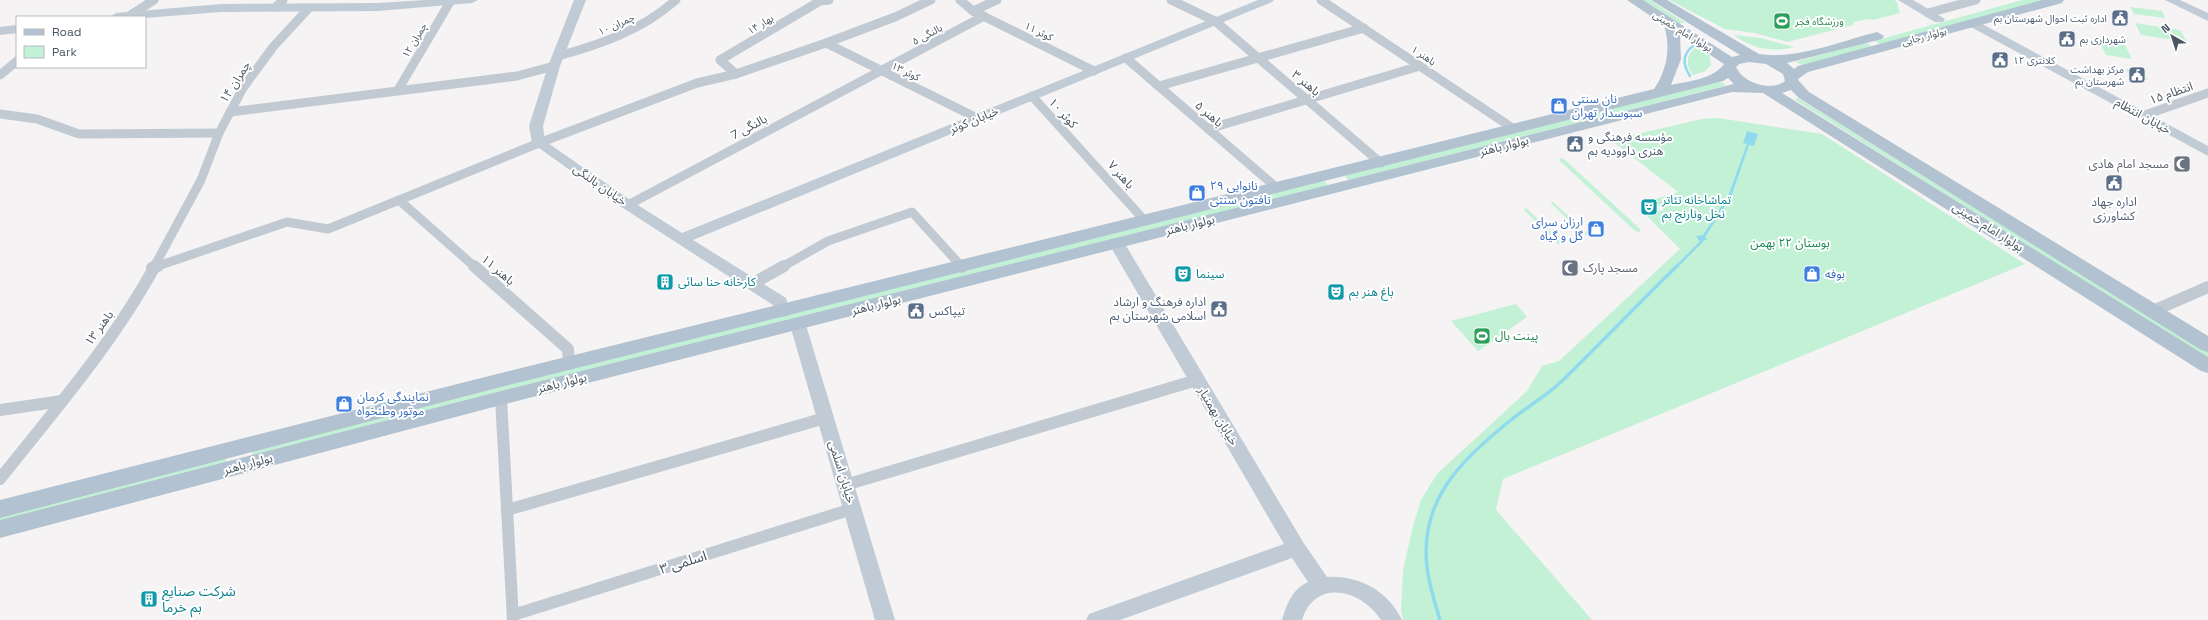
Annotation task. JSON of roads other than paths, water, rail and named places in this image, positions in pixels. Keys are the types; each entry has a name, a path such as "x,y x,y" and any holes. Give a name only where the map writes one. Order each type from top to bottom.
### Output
{"main road":[{"name":"بولوار امام خمینی","path":"1634,0 1670,22 1730,66 1737,80 1760,88 1790,103 2208,366"},
{"name":"بولوار امام خمینی","path":"1658,0 1700,26 1761,59 1784,67 1806,96 2208,345"},
{"name":"بولوار رجایی","path":"1730,66 1739,59 1789,59 1871,37 1933,16 2011,0"},
{"name":"بولوار رجایی","path":"1760,88 1783,88 1803,69 2057,0"},
{"path":"1659,93 1669,78 1674,62 1675,46 1670,22"},
{"path":"1683,31 1700,26"},
{"path":"1871,37 1868,40 1872,44 1886,46"},
{"name":"بولوار باهنر","path":"0,529 239,457 569,364 1277,188 1337,181 1381,162 1718,78 1730,66"},
{"name":"بولوار باهنر","path":"0,509 501,398 798,325 1117,244 1337,181 1732,88 1760,88"},
{"path":"1790,103 1796,98 1806,96"}],"street":[{"path":"129,16 154,0"},
{"path":"129,16 279,4 308,9 472,0"},
{"path":"539,143 536,126 556,61 580,0"},
{"name":"چمران ۱۰","path":"230,112 517,76 633,30 652,19 676,0"},
{"name":"بهار ۱۴","path":"736,74 720,60 820,1 830,0"},
{"path":"152,268 287,222 328,229 539,143 697,84 736,74 826,43 895,17 931,0"},
{"name":"کوثر ۱۱","path":"960,0 973,11 1094,71"},
{"path":"973,11 997,0"},
{"name":"باهنر ۳","path":"1171,0 1215,21 1381,162"},
{"name":"باهنر ۱","path":"1321,0 1514,129"},
{"path":"1904,0 1933,16 1976,0"},
{"path":"2171,0 2208,17"},
{"path":"2188,0 2208,9"},
{"name":"خیابان کوثر","path":"681,239 1126,58 1259,1"},
{"name":"چمران ۱۲","path":"398,90 450,2"},
{"name":"چمران ۱۴","path":"201,180 219,133 243,88 273,47 308,9"},
{"name":"بالنگی ۵","path":"881,71 984,16"},
{"name":"خیابان انتظام","path":"1972,23 2208,152"},
{"path":"1159,86 1364,28"},
{"path":"0,31 16,29"},
{"name":"کوثر ۱۳","path":"826,43 977,118"},
{"name":"باهنر ۵","path":"1126,58 1277,188"},
{"path":"0,74 16,62"},
{"path":"1208,129 1420,66"},
{"name":"بالنگی 7","path":"628,205 881,71"},
{"name":"انتظام ۱۵","path":"2142,116 2208,93"},
{"name":"کوثر ۱۰","path":"1032,96 1077,146"},
{"path":"0,114 37,119 80,134 219,133"},
{"name":"خیابان بالنگی","path":"539,143 628,205 780,302 782,312"},
{"name":"باهنر ۷","path":"1077,146 1145,221"},
{"name":"باهنر ۱۳","path":"0,479 62,401 135,302 152,268 201,180"},
{"name":"باهنر ۱۱","path":"399,200 568,349 569,364"},
{"path":"752,284 828,241 912,212 962,267"},
{"name":"خیابان بهمنیار","path":"1117,244 1296,548 1322,586"},
{"path":"2153,311 2208,287"},
{"name":"خیابان اسلمی","path":"798,325 885,620"},
{"path":"845,485 1197,380"},
{"path":"501,398 513,617"},
{"path":"0,410 62,401"},
{"path":"507,510 825,418"},
{"name":"اسلمی ۳","path":"513,617 852,509"},
{"path":"1096,620 1296,548"},
{"path":"1292,620 1294,610 1302,598 1322,586 1342,584 1364,591 1378,600 1392,620"}],"water":[{"path":"1747,131 1758,134 1754,146 1749,145 1731,197 1705,237 1707,240 1699,241 1696,236 1703,235 1728,196 1747,144 1743,143"}],"waterway":[{"path":"1690,76 1685,66 1685,58 1692,46 1697,43"},
{"path":"1440,620 1428,574 1426,543 1430,521 1437,501 1448,483 1476,450 1517,415 1561,382 1702,241"}],"place":[{"name":"اداره ثبت احوال شهرستان بم","path":"2120,18"},
{"name":"ورزشگاه فجر","path":"1782,21"},
{"name":"شهرداری بم","path":"2067,39"},
{"name":"کلانتری ۱۲","path":"2000,60"},
{"name":"مرکز بهداشت شهرستان بم","path":"2137,75"},
{"name":"نان سنتی سبوسدار تهران","path":"1559,106"},
{"name":"مؤسسه فرهنگی و هنری داوودیه بم","path":"1575,144"},
{"name":"مسجد امام هادی","path":"2182,164"},
{"name":"اداره جهاد کشاورزی","path":"2114,183"},
{"name":"نانوایی ۲۹ تافتون سنتی","path":"1197,193"},
{"name":"تماشاخانه تئاتر نخل ونارنج بم","path":"1649,207"},
{"name":"ارزان سرای گل و گیاه","path":"1596,229"},
{"name":"مسجد پارک","path":"1570,268"},
{"name":"سینما","path":"1183,274"},
{"name":"بوفه","path":"1812,274"},
{"name":"کارخانه حنا سائی","path":"665,282"},
{"name":"باغ هنر بم","path":"1336,292"},
{"name":"اداره فرهنگ و ارشاد اسلامی شهرستان بم","path":"1219,309"},
{"name":"تیپاکس","path":"916,311"},
{"name":"پینت بال","path":"1482,336"},
{"name":"نمایندگی کرمان موتور وطنخواه","path":"344,404"},
{"name":"شرکت صنایع بم خرما","path":"149,599"}],"park label":[{"name":"بوستان ۲۲ بهمن","path":"1790,243"}]}
